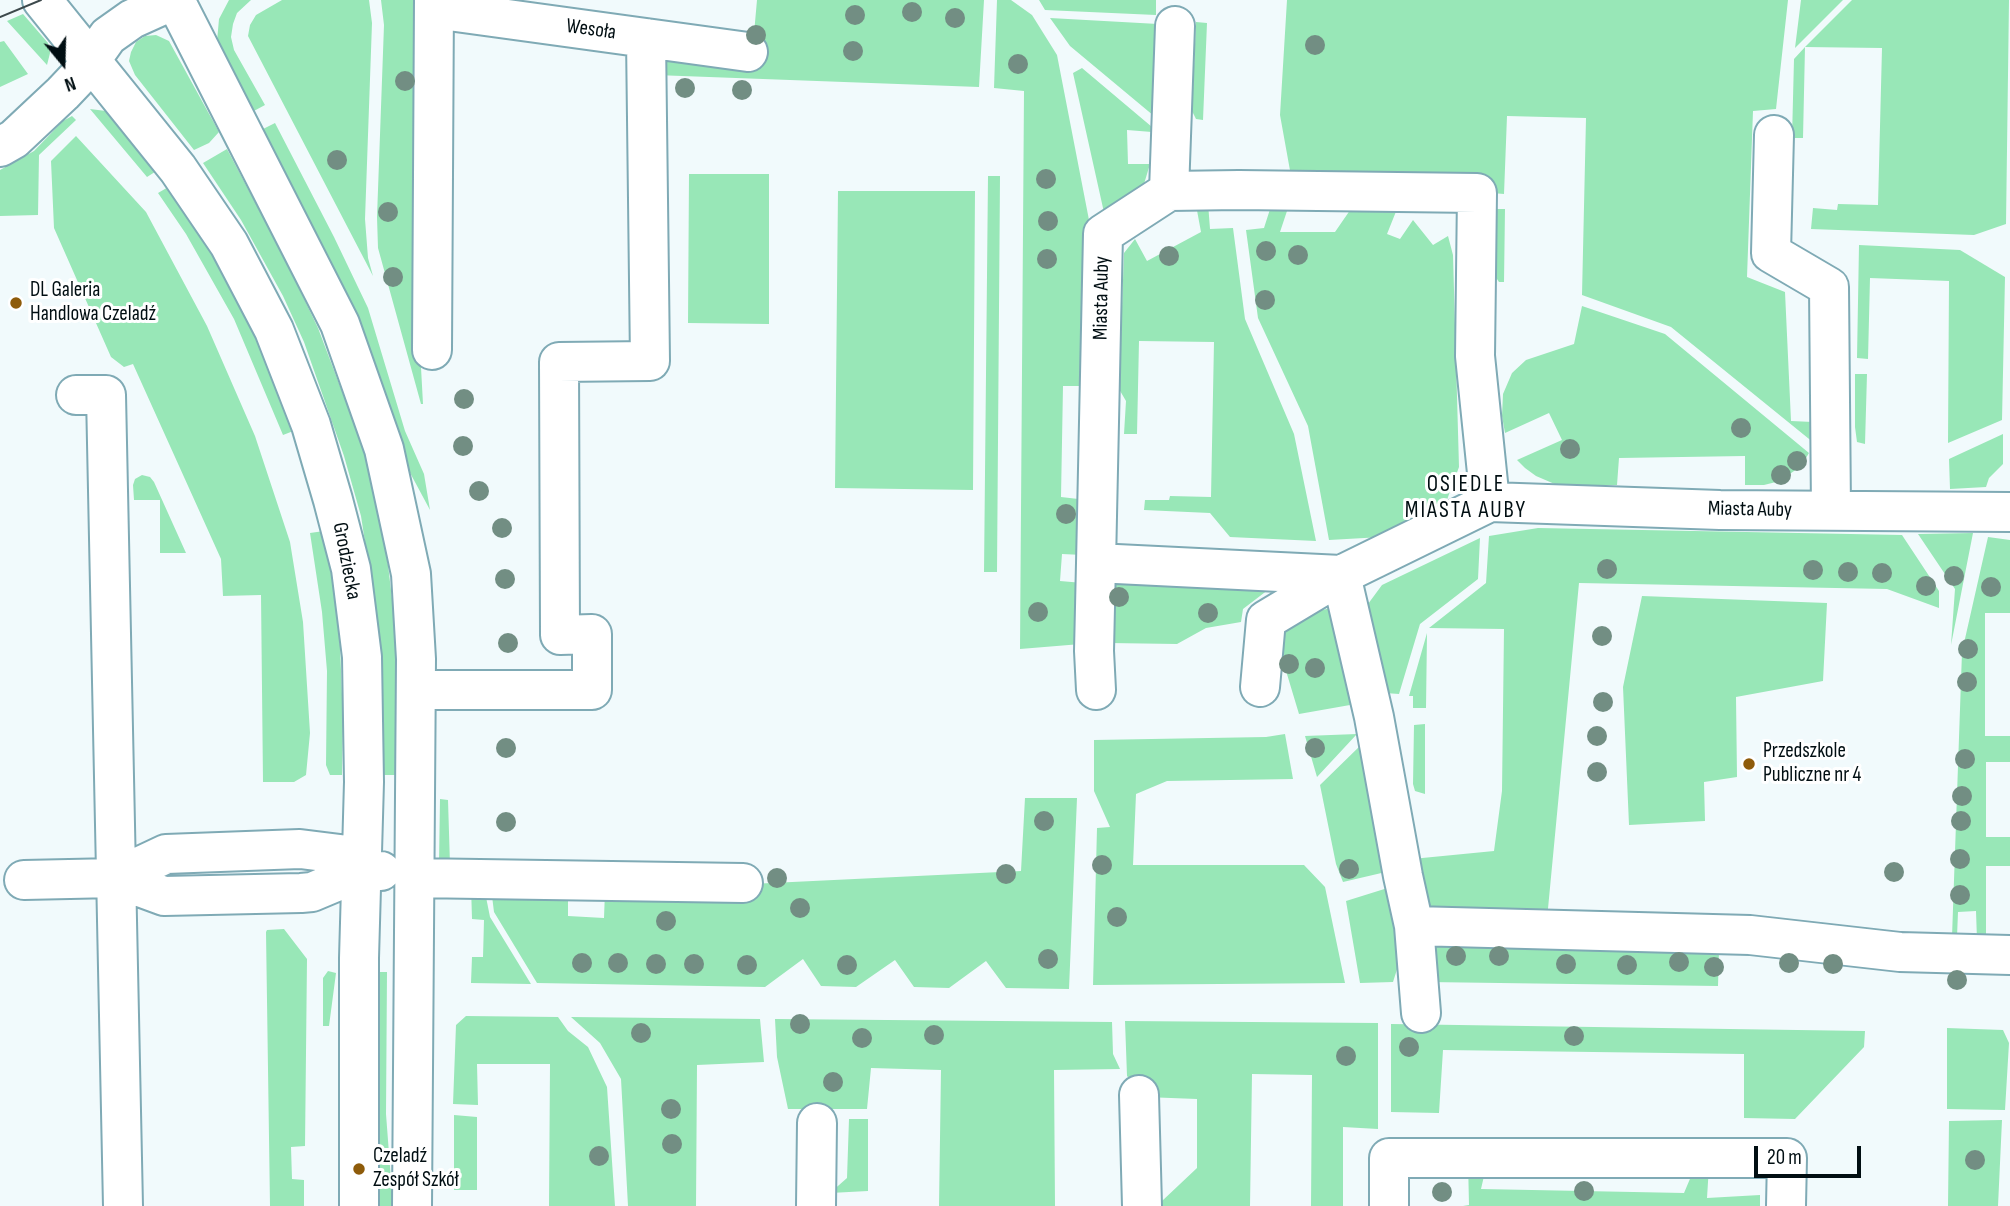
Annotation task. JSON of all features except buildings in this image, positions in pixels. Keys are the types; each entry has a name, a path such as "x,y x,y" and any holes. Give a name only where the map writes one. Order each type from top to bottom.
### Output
{"street":[{"name":"Grodziecka","path":"42,0 178,169 229,244 274,330 311,425 351,569 362,657 359,1206"},
{"path":"0,146 14,139 63,93 92,60 108,36 132,19 175,0 340,324 384,449 411,574 416,690 412,1206"},
{"path":"432,350 434,4"},
{"name":"Wesoła","path":"434,4 748,52"},
{"path":"1175,26 1169,191 1478,193 1475,356 1490,502"},
{"path":"416,690 592,690 592,634 560,635 559,362 650,361 646,38"},
{"path":"1774,135 1771,253 1829,286 1831,510"},
{"name":"Miasta Auby","path":"1169,191 1102,234 1096,563 1341,575 1490,502 1720,510 2010,512"},
{"path":"76,395 106,395 114,878 123,1206"},
{"path":"1096,563 1096,690"},
{"path":"1260,687 1266,620 1341,575 1374,717 1414,926 1421,1013"},
{"path":"24,880 114,878 164,896 312,892 362,871 414,875 743,883"},
{"path":"1414,926 1750,935 1900,952 2010,955"},
{"path":"1139,1095 1142,1206"},
{"path":"816,1206 817,1123"},
{"path":"1389,1206 1389,1158 1787,1158 1786,1206"}],"green space":[{"path":"229,0 251,0 237,13 231,37 234,50 265,105 252,112 217,41 219,19"},
{"path":"282,0 369,0 372,23 365,219 368,258 373,276 248,36 256,15"},
{"path":"381,0 415,0 413,132 416,327 423,404 378,248 384,25"},
{"path":"757,0 984,0 979,87 655,75 659,54 752,56"},
{"path":"997,0 1011,0 1032,15 1057,55 1089,220 1086,386 1063,386 1061,497 1087,500 1083,555 1062,554 1060,581 1083,583 1081,644 1020,649 1024,91 994,88"},
{"path":"1039,0 1156,0 1156,15 1045,10"},
{"path":"1287,0 1788,0 1776,109 1753,111 1747,277 1785,292 1791,421 1813,422 1814,443 1671,327 1582,295 1586,118 1507,116 1504,194 1291,176 1280,115"},
{"path":"1801,0 1843,0 1795,48"},
{"path":"1852,0 2009,0 2006,224 1974,235 1811,229 1813,208 1837,210 1838,204 1878,205 1882,48 1805,47"},
{"path":"23,14 48,43 50,53 47,65 7,21"},
{"path":"1050,18 1158,24 1154,116 1070,46"},
{"path":"1196,22 1207,23 1203,120 1196,119 1192,111"},
{"path":"156,35 169,41 219,132 209,143 194,150 135,75 129,61 136,42 145,36"},
{"path":"4,41 28,74 0,87 0,42"},
{"path":"1805,47 1803,138 1792,138 1794,59"},
{"path":"1082,68 1152,127 1152,132 1127,130 1128,164 1150,164 1136,198 1105,217 1073,73"},
{"path":"90,109 106,111 112,115 158,170 147,177"},
{"path":"72,116 76,120 39,155 38,215 0,216 0,170 34,151 63,121"},
{"path":"275,123 368,308 405,431 424,474 430,510 408,469 386,394 337,274 261,130"},
{"path":"76,136 146,212 207,326 255,436 290,542 303,622 310,733 306,775 294,782 263,782 261,595 223,596 221,559 133,364 124,367 111,357 54,228 51,161"},
{"path":"227,149 318,328 363,447 376,498 395,624 400,686 400,775 382,775 369,568 361,516 344,456 304,342 283,296 241,220 203,163"},
{"path":"689,174 769,174 769,324 688,323"},
{"path":"988,176 1000,176 997,572 984,572"},
{"path":"170,186 237,292 296,430 283,435 234,319 186,234 158,193"},
{"path":"838,191 975,191 973,490 835,488"},
{"path":"1290,202 1280,232 1335,232 1355,203 1399,204 1387,234 1400,239 1413,220 1433,245 1448,236 1453,255 1459,467 1444,508 1382,537 1329,540 1308,426 1258,318 1246,230 1264,228 1272,203"},
{"path":"1208,203 1210,229 1233,228 1245,319 1294,434 1316,541 1230,537 1210,513 1144,510 1145,500 1169,500 1170,496 1211,497 1214,342 1139,341 1137,434 1124,434 1126,401 1119,389 1124,253 1135,239 1147,261 1201,232 1196,205"},
{"path":"1492,209 1505,209 1504,282 1499,282 1493,273"},
{"path":"1859,245 1960,250 2005,277 2002,420 1948,443 1949,281 1870,278 1868,359 1857,358"},
{"path":"1582,306 1665,334 1809,453 1801,466 1780,481 1764,485 1745,485 1745,456 1619,458 1617,485 1557,485 1525,468 1517,460 1562,440 1549,413 1505,433 1502,416 1503,394 1512,373 1526,360 1574,344"},
{"path":"1855,374 1867,374 1865,444 1857,442"},
{"path":"2003,434 2003,464 1989,478 1986,487 1950,489 1949,459"},
{"path":"142,475 150,477 154,482 186,553 160,553 160,500 134,500 133,485 135,479"},
{"path":"1538,528 1902,535 1939,591 1939,608 1887,589 1579,583 1547,919 1449,915 1432,907 1422,896 1412,859 1494,851 1502,791 1504,629 1429,628 1486,583 1489,536"},
{"path":"324,531 340,645 342,775 330,775 326,765 327,671 322,612 310,533"},
{"path":"1973,533 1951,645 1955,589 1918,534"},
{"path":"1988,537 2010,540 2010,613 1985,613 1985,736 2010,736 2010,762 1986,762 1986,837 2010,837 2010,866 1986,866 1986,941 1977,940 1976,911 1958,912 1957,937 1952,937 1962,652"},
{"path":"1480,538 1478,579 1420,624 1399,694 1385,693 1360,632 1368,604 1382,585"},
{"path":"1106,580 1277,583 1243,609 1241,622 1206,628 1177,644 1109,643"},
{"path":"1642,596 1827,603 1823,681 1736,697 1737,777 1704,782 1705,821 1629,825 1623,687"},
{"path":"1334,607 1350,705 1299,714 1274,631 1285,620"},
{"path":"1427,633 1426,708 1413,708 1413,696 1409,696"},
{"path":"1425,724 1425,794 1415,791 1413,784 1414,725"},
{"path":"1285,734 1293,779 1167,781 1136,794 1133,865 1304,865 1325,887 1345,983 1093,985 1097,828 1110,827 1094,791 1094,740 1266,737"},
{"path":"1357,734 1317,777 1305,736"},
{"path":"1362,744 1390,871 1343,882 1336,864 1320,785"},
{"path":"1025,798 1077,798 1069,989 1006,988 986,961 949,988 914,987 895,960 856,987 821,986 803,959 765,987 537,983 494,912 491,888 568,891 568,916 604,918 605,891 1021,871"},
{"path":"440,799 448,800 450,865 439,863"},
{"path":"471,886 484,887 490,917 531,984 471,983 472,957 483,957 484,920 472,919"},
{"path":"1394,886 1406,941 1393,982 1360,983 1346,901"},
{"path":"284,929 307,959 305,1146 291,1147 292,1179 304,1180 304,1206 270,1206 266,932"},
{"path":"1421,940 1719,951 1718,986 1427,982"},
{"path":"328,971 336,973 329,1026 323,1026 323,978"},
{"path":"376,972 387,972 386,1114 393,1206 374,1206"},
{"path":"466,1016 558,1017 568,1031 588,1047 607,1087 615,1206 549,1206 550,1064 477,1064 478,1105 453,1104 456,1025"},
{"path":"571,1017 760,1019 764,1062 697,1065 696,1206 628,1206 621,1079 600,1043"},
{"path":"775,1019 1112,1022 1113,1054 1120,1069 1054,1070 1055,1206 939,1206 941,1070 871,1068 867,1109 788,1109 777,1057"},
{"path":"1125,1021 1378,1023 1378,1129 1343,1127 1343,1206 1311,1206 1312,1075 1252,1074 1250,1206 1161,1206 1162,1201 1197,1168 1197,1099 1145,1097 1127,1076"},
{"path":"1391,1024 1865,1031 1864,1047 1795,1119 1744,1118 1744,1054 1443,1050 1439,1113 1391,1112"},
{"path":"1947,1028 2003,1030 2009,1043 2005,1110 1947,1109"},
{"path":"454,1115 477,1117 477,1190 454,1190"},
{"path":"849,1119 868,1119 868,1191 830,1193 847,1178"},
{"path":"2002,1120 1998,1206 1948,1206 1949,1121"},
{"path":"1468,1161 1487,1163 1481,1189 1684,1193 1695,1167 1709,1166 1707,1198 1760,1195 1760,1206 1463,1206 1469,1205"}],"tram line":[{"path":"0,17 41,0"}],"place":[{"name":"DL Galeria Handlowa Czeladź","path":"16,303"},
{"name":"Przedszkole Publiczne nr 4","path":"1749,764"},
{"name":"Czeladź Zespół Szkół","path":"359,1169"}],"district":[{"name":"OSIEDLE MIASTA AUBY","path":"1466,498"}]}
